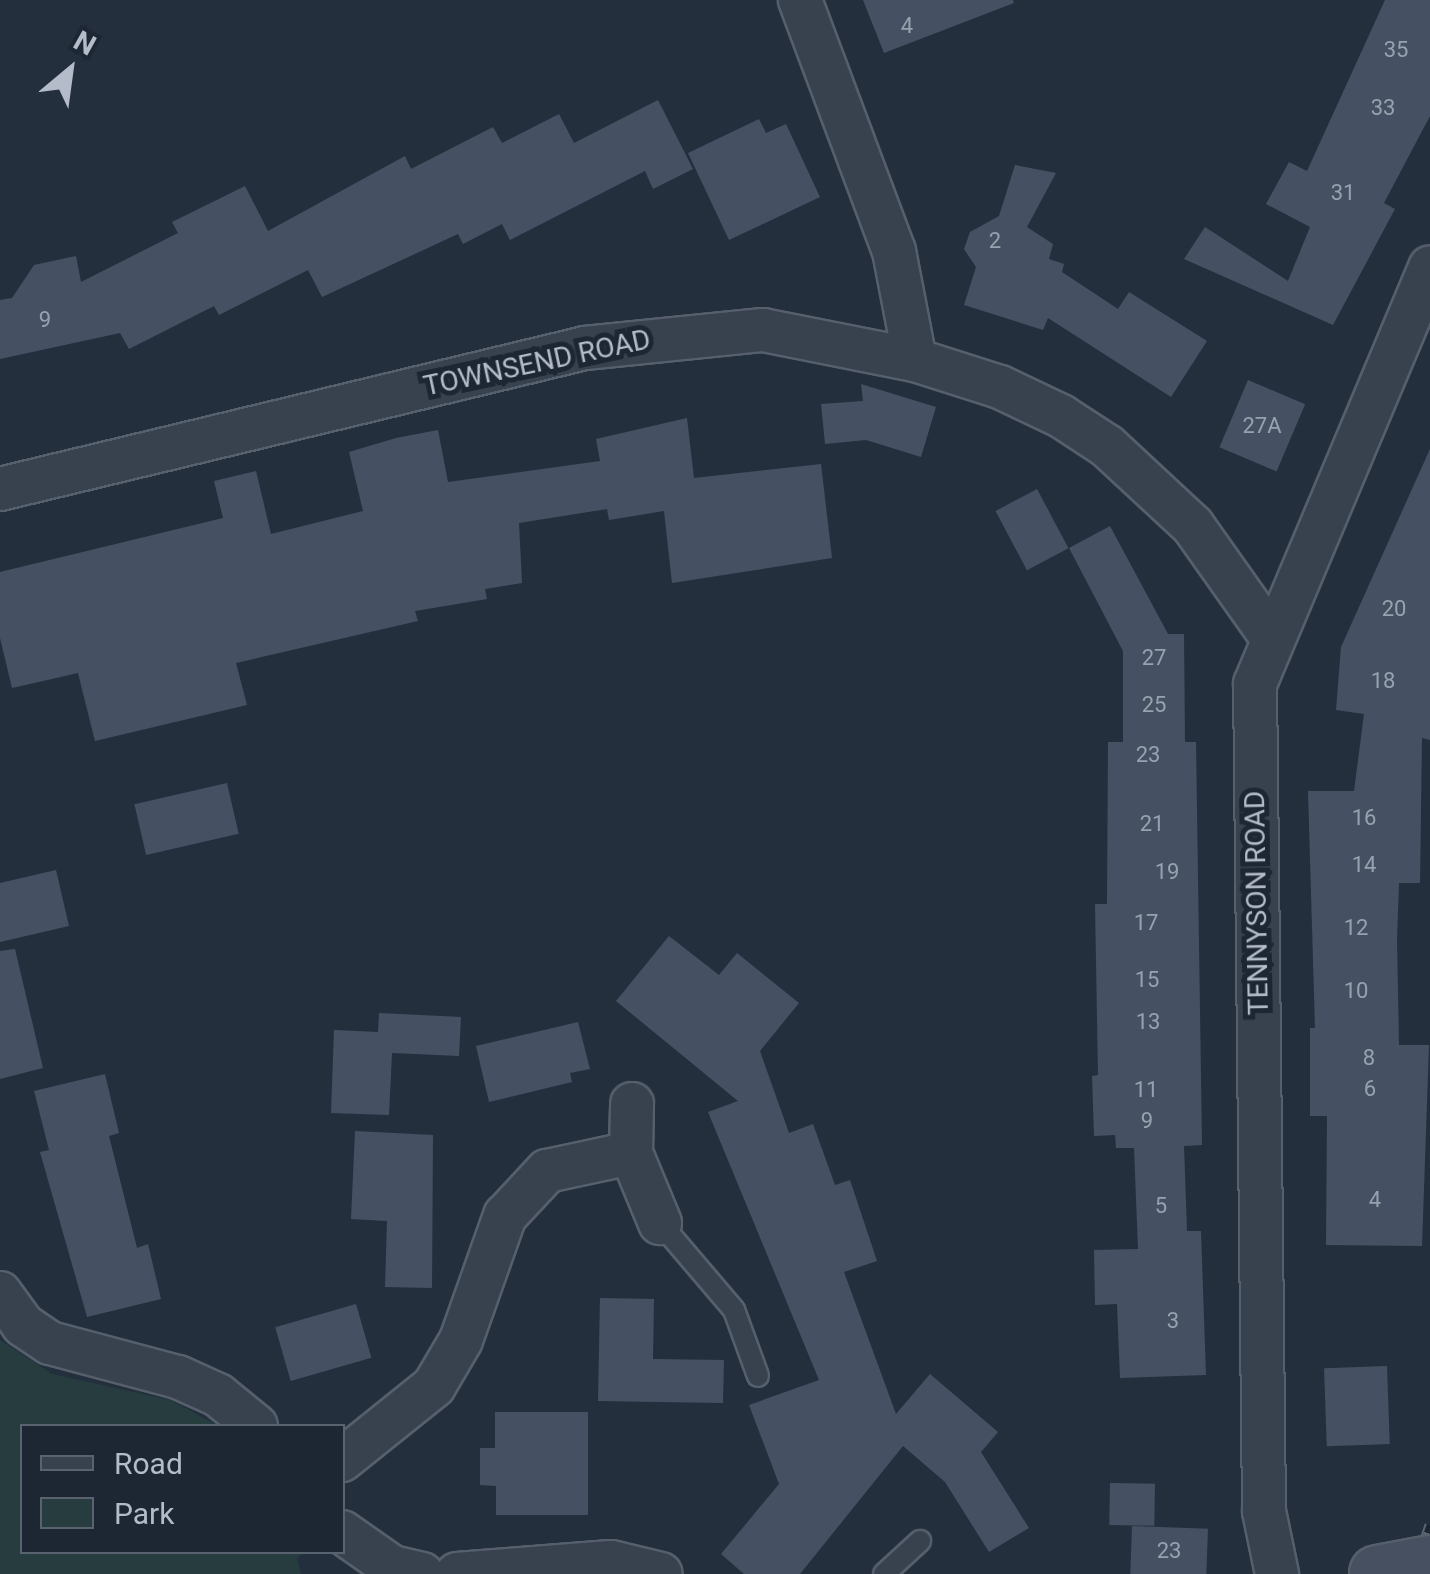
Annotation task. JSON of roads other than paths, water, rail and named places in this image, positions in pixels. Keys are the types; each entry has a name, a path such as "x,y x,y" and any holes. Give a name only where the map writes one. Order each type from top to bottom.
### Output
{"street":[{"path":"800,0 894,251 915,360"},
{"name":"TENNYSON ROAD","path":"1276,1574 1264,1511 1255,684 1430,266"},
{"name":"TOWNSEND ROAD","path":"0,489 585,348 668,336 764,330 915,360 1000,387 1108,446 1193,526 1273,640"},
{"path":"632,1104 632,1154 660,1223"},
{"path":"345,1458 434,1386 461,1340 506,1216 526,1189 547,1171 632,1154"},
{"path":"0,1293 23,1325 50,1344 178,1378 218,1395 254,1424"},
{"path":"345,1534 392,1566 422,1574"},
{"path":"457,1574 611,1562 662,1574"},
{"path":"1376,1573 1430,1563"}],"lane":[{"path":"660,1223 734,1310 758,1376"},
{"path":"884,1574 920,1541"}],"railway":[{"path":"1413,1574 1430,1525"}]}
